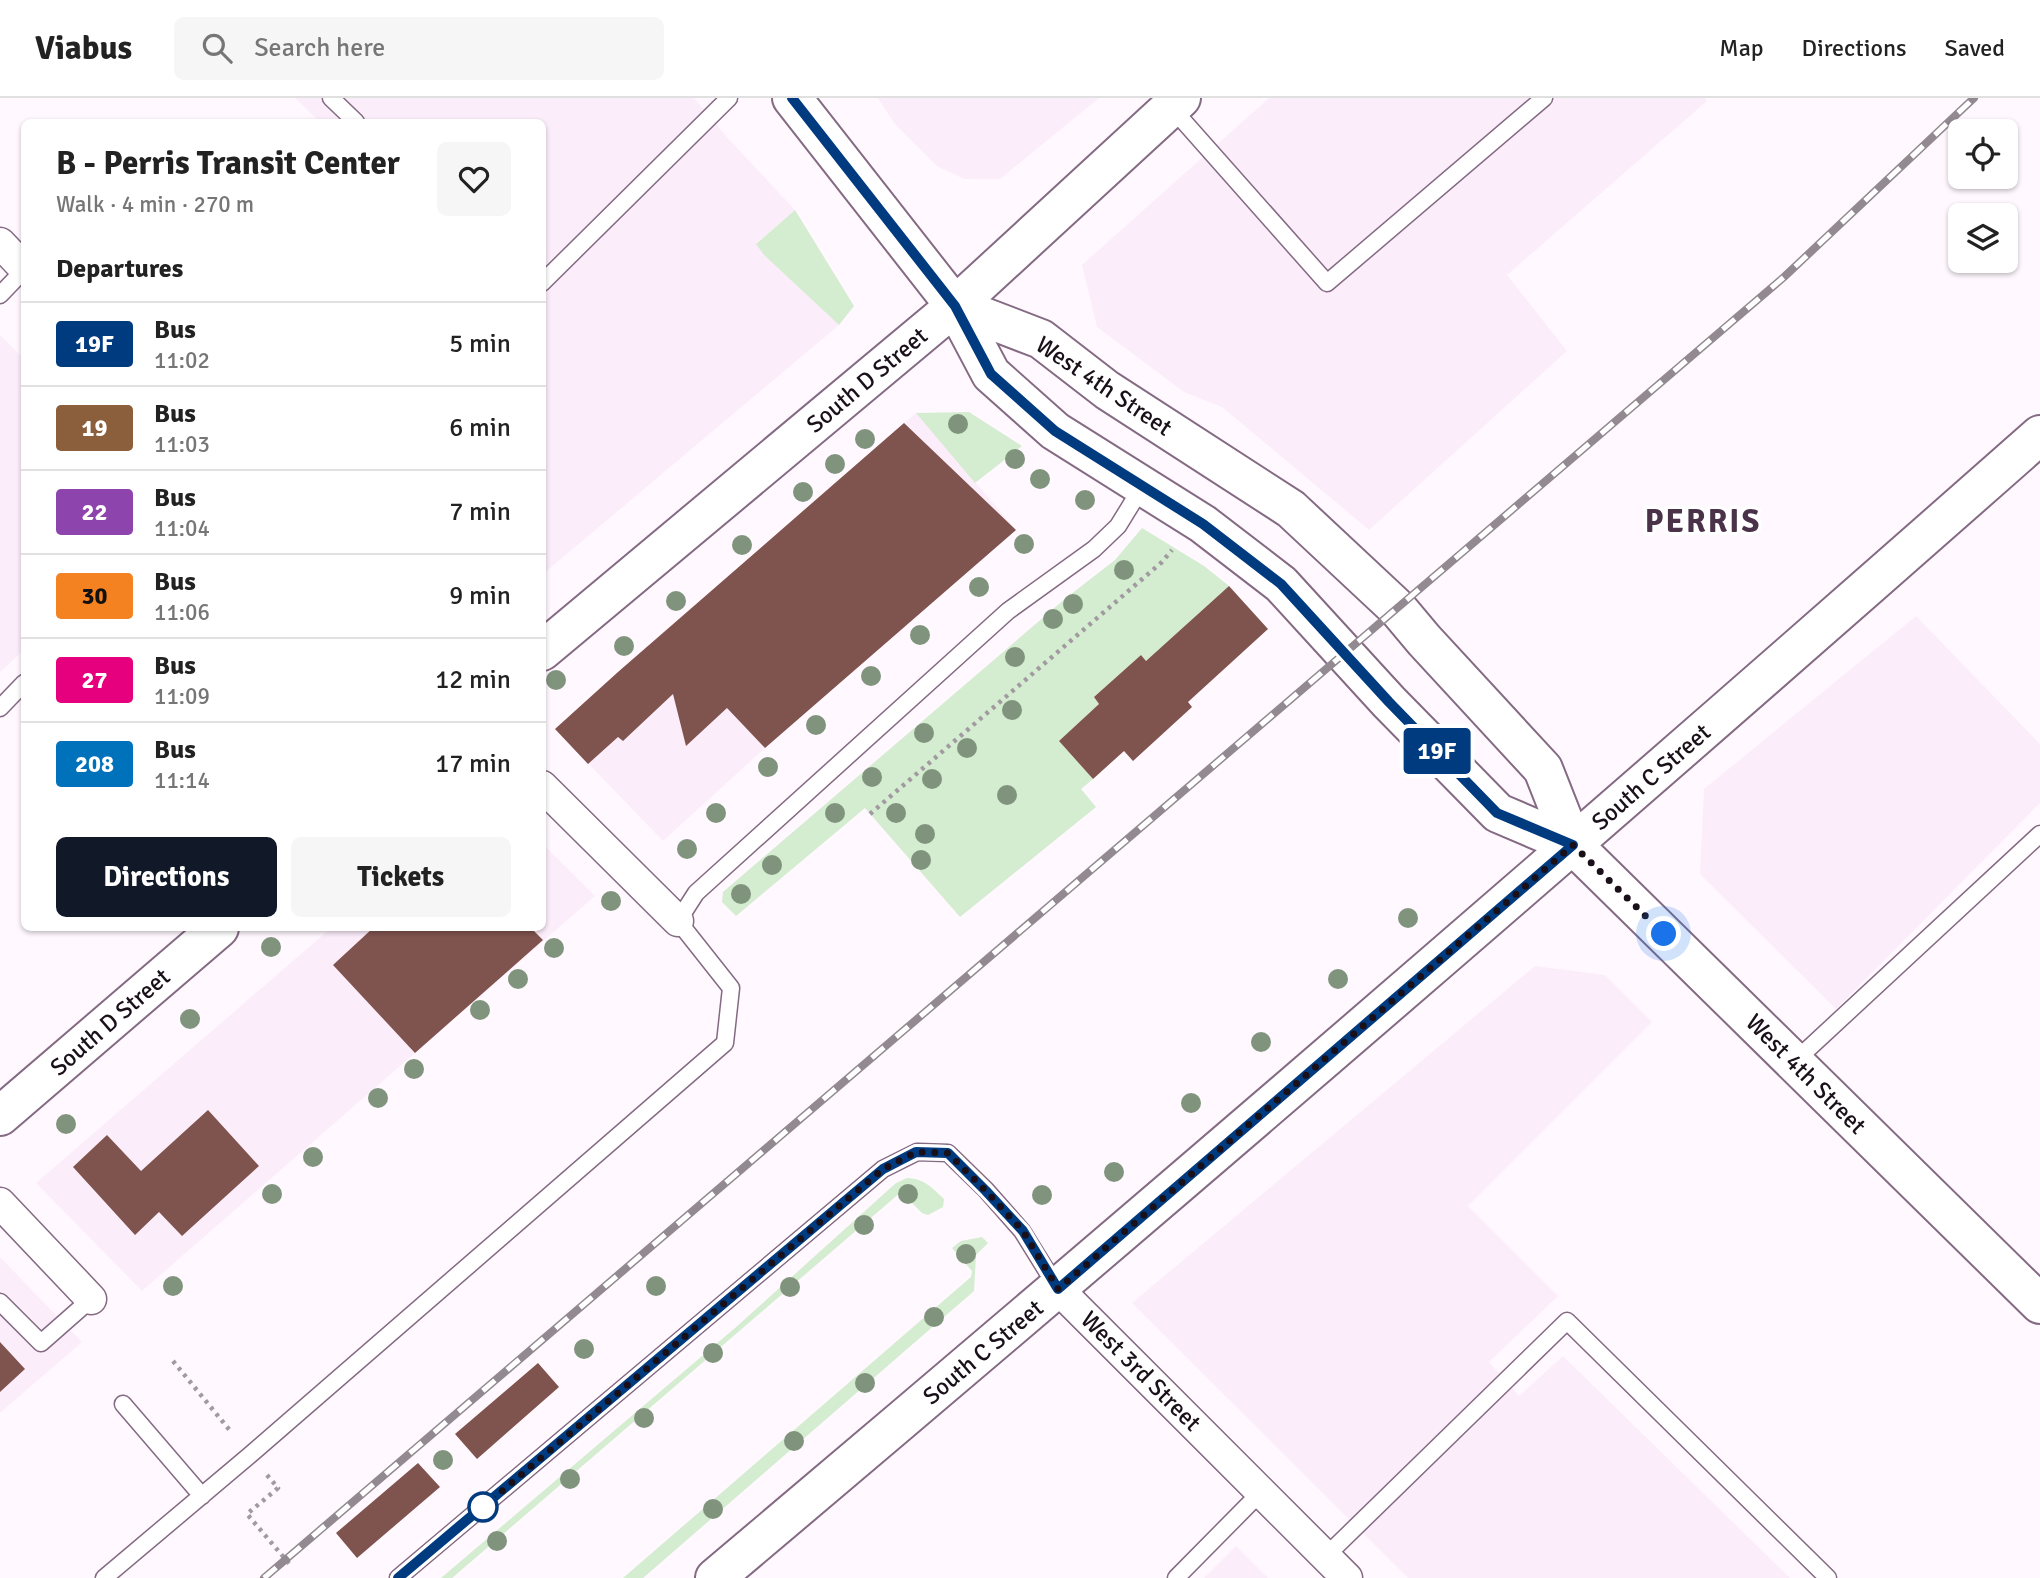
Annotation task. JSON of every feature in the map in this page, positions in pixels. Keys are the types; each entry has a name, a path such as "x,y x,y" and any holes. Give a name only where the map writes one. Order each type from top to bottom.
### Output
{"main road":[{"path":"792,98 955,306"},
{"name":"South D Street","path":"546,648 955,306 1176,102"},
{"name":"West 4th Street","path":"955,306 991,374 1055,431 1203,524 1281,584 1389,702 1497,813 1573,845 2040,1304"},
{"name":"West 4th Street","path":"955,306 1041,339 1107,390 1291,509 1398,609 1543,769 1573,845"},
{"name":"South C Street","path":"715,1578 1058,1289 1573,845 2040,435"},
{"name":"South D Street","path":"0,1116 216,931"}],"street":[{"path":"0,243 21,266"},
{"path":"546,790 678,921"},
{"path":"0,1203 91,1299"},
{"name":"West 3rd Street","path":"1058,1289 1348,1578"}],"lane":[{"path":"331,98 353,119"},
{"path":"546,280 729,98"},
{"path":"1176,102 1327,283 1544,98"},
{"path":"0,295 21,272"},
{"path":"104,1578 725,1043 731,988 678,921 696,894 1008,611 1094,549 1118,526 1142,487"},
{"path":"0,708 21,686"},
{"path":"1794,1062 2040,834"},
{"name":"West 3rd Street","path":"398,1578 883,1169 916,1152 948,1153 1023,1231 1058,1289"},
{"path":"0,1302 41,1343 91,1299"},
{"path":"1326,1556 1567,1321 1828,1578"},
{"path":"123,1404 202,1496"},
{"path":"1176,1578 1261,1492"}],"path":[{"path":"870,814 1175,548"}],"shaded area":[{"path":"295,98 694,98 795,210 756,243 764,255 839,325 546,571 546,119 317,119"},
{"path":"878,98 1099,98 1000,179 964,179 937,166 894,123"},
{"path":"1269,98 1705,98 1707,101 1507,275 1567,351 1369,530 1222,407 1184,392 1097,327 1082,265"},
{"path":"0,335 21,356 21,653 0,672"},
{"path":"916,413 1016,530 765,748 663,841 555,729"},
{"path":"1916,616 2040,744 2040,803 1836,1009 1700,874 1704,789"},
{"path":"546,847 595,896 142,1291 36,1183 328,931 546,931"},
{"path":"1535,966 1605,975 1652,1022 1468,1206 1558,1296 1489,1362 1519,1396 1563,1356 1790,1578 1408,1578 1132,1303"},
{"path":"0,1257 82,1342 0,1413"},
{"path":"1236,1546 1268,1578 1204,1578"}],"green space":[{"path":"795,210 854,306 839,325 764,255 756,244"},
{"path":"969,412 1022,446 975,483 916,413"},
{"path":"1142,528 1204,566 1229,586 1146,661 1141,655 1094,697 1099,704 1059,741 1093,779 1081,789 1096,807 960,917 865,808 736,916 722,902 723,892 1066,598 1115,560"},
{"path":"907,1178 919,1180 931,1187 944,1199 943,1207 928,1215 922,1213 901,1192 452,1578 441,1578 735,1328 896,1183"},
{"path":"982,1237 988,1243 976,1255 974,1291 643,1578 623,1578 971,1277 972,1271 952,1248 961,1241"}],"building":[{"path":"904,423 1016,530 765,748 727,708 686,746 673,694 623,741 618,737 588,764 555,729"},
{"path":"1229,586 1268,629 1188,702 1192,707 1133,761 1124,751 1093,779 1059,741 1099,704 1094,697 1141,655 1146,661"},
{"path":"370,931 534,931 543,940 415,1053 333,965"},
{"path":"208,1110 259,1166 182,1236 159,1212 135,1235 73,1167 107,1135 141,1171"},
{"path":"0,1342 25,1369 0,1392"},
{"path":"538,1363 559,1387 477,1459 455,1434"},
{"path":"418,1463 440,1487 357,1558 336,1533"}],"railway":[{"path":"264,1578 1784,277 1974,98"}],"bus line":[{"name":"19F","path":"398,1578 883,1169 916,1152 948,1153 1023,1231 1058,1289 1427,968 1573,845 1497,813 1389,702 1281,584 1203,524 1055,431 991,374 955,306 792,98"}],"district":[{"name":"PERRIS","path":"1703,521"}],"route":[{"path":"483,1507 883,1169 916,1152 948,1153 1023,1231 1058,1289 1427,968 1573,845 1664,934"}]}
